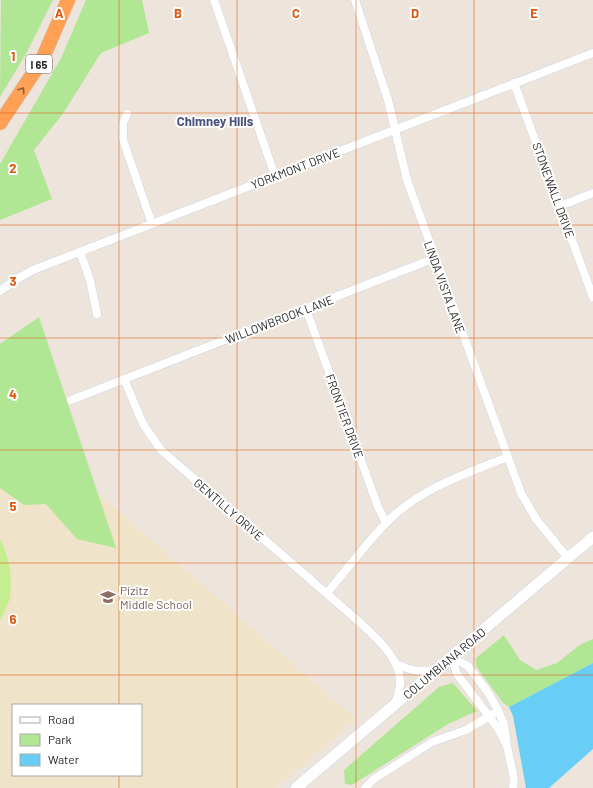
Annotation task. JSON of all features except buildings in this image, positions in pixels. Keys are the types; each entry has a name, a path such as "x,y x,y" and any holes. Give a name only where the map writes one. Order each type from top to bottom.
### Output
{"highway":[{"name":"I 65","path":"0,123 42,60 68,0"}],"main road":[{"name":"COLUMBIANA ROAD","path":"296,788 593,537"}],"street":[{"path":"214,0 275,176"},
{"path":"356,2 365,0"},
{"name":"LINDA VISTA LANE","path":"356,2 386,94 407,180 508,457 529,510 568,558"},
{"name":"YORKMONT DRIVE","path":"0,291 24,275 80,252 593,52"},
{"name":"STONEWALL DRIVE","path":"514,83 593,297"},
{"path":"127,114 123,123 123,140 152,224"},
{"path":"560,206 593,193"},
{"path":"80,252 90,280 98,314"},
{"name":"WILLOWBROOK LANE","path":"124,379 435,258"},
{"name":"FRONTIER DRIVE","path":"306,309 378,507 386,523"},
{"path":"72,400 124,379"},
{"name":"GENTILLY DRIVE","path":"124,379 143,424 161,450 327,593 373,635 395,663 399,672 400,684 395,704"},
{"path":"327,593 386,523 420,496 436,486 508,457"},
{"path":"451,657 468,666 498,710 504,724 514,779 513,788"},
{"path":"451,657 457,674 497,727 507,746"},
{"name":"GENTILLY DRIVE","path":"395,663 406,669 418,672 436,670"},
{"path":"365,788 374,779 432,742 466,730 498,710"}],"shaded area":[{"name":"Pizitz Middle School","path":"0,407 356,719 276,788 0,788"}],"green space":[{"path":"1,0 53,0 26,54 0,97"},
{"path":"86,0 142,0 149,33 101,53 62,115 34,150 52,199 0,220 0,164 61,58"},
{"path":"39,317 116,548 77,539 46,504 24,505 0,488 0,344"},
{"path":"0,539 8,560 11,575 11,590 7,606 0,621"},
{"path":"504,635 520,660 536,670 557,663 581,644 593,639 593,663 509,707 503,703 476,666 476,658"},
{"path":"453,683 477,711 448,724 352,785 345,784 344,770 439,687"}],"water":[{"path":"593,663 593,749 549,788 526,788 513,716 509,707"}],"place":[{"name":"Pizitz Middle School","path":"108,597"}],"district":[{"name":"Chimney Hills","path":"215,121"}]}
